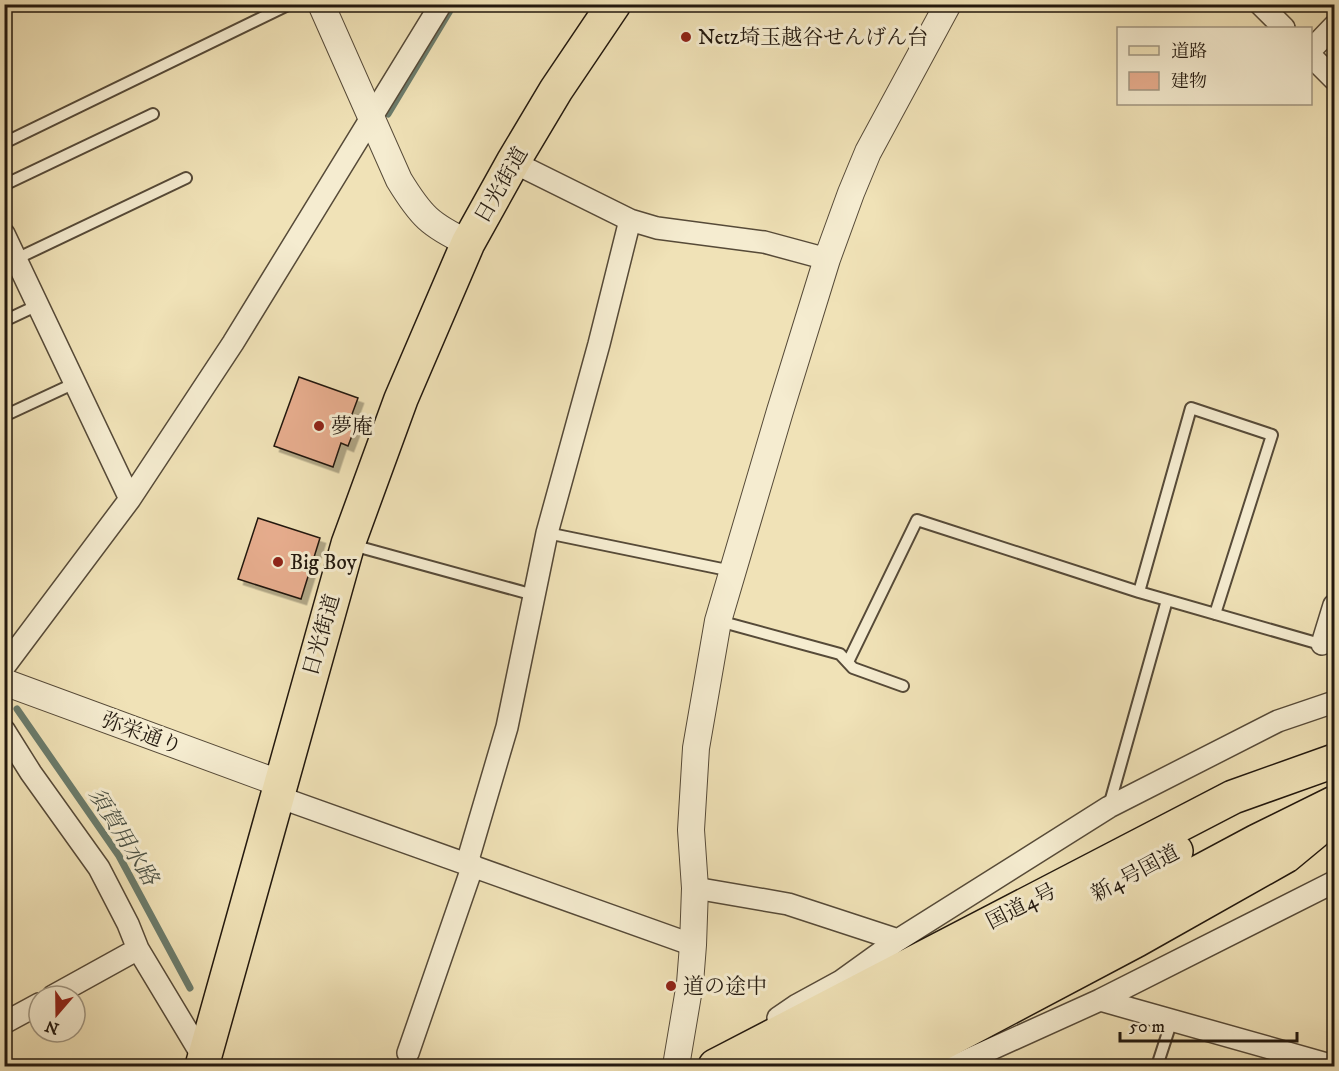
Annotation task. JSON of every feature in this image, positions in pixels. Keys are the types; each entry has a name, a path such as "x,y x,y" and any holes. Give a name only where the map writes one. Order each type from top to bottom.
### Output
{"main road":[{"name":"日光街道","path":"205,1064 278,790 348,544 401,399 468,243 556,90 614,4"},
{"name":"新4号国道","path":"836,1066 920,1006 1334,761"},
{"name":"国道4号","path":"715,1066 1233,797 1334,761"},
{"name":"新4号国道","path":"776,1066 920,1006 1335,803"},
{"path":"899,1066 1137,940 1287,856 1316,832 1335,810"}],"street":[{"path":"321,4 399,180 420,213 443,231 468,243"},
{"path":"4,667 130,499 239,333 441,4"},
{"path":"676,1066 690,983 693,945 695,888 691,830 696,748 718,621 827,259 851,193 868,152 948,4"},
{"path":"1260,4 1283,27"},
{"path":"1312,52 1335,26"},
{"path":"1312,54 1335,79"},
{"path":"513,162 630,220 657,228 764,242 827,259"},
{"path":"408,1053 470,864 507,727 547,533 599,344 630,220"},
{"path":"4,234 130,499"},
{"path":"1328,646 1335,605"},
{"name":"弥栄通り","path":"4,682 278,790"},
{"path":"776,1034 778,1018 797,1005 841,981 898,940 1109,807 1278,721 1335,702"},
{"path":"4,730 31,773 99,868 128,924 138,950 205,1064"},
{"path":"278,790 470,864 693,945"},
{"path":"954,1066 1100,1000 1335,882"},
{"path":"695,888 788,904 898,940"},
{"path":"75,984 138,950"},
{"path":"1100,1000 1335,1066"},
{"path":"4,1023 27,1011"}],"lane":[{"path":"4,143 290,4"},
{"path":"4,185 153,114"},
{"path":"16,258 186,178"},
{"path":"4,321 38,305"},
{"path":"4,416 75,383"},
{"path":"1139,592 1191,408 1272,435 1215,614"},
{"path":"848,662 917,520 1139,592 1328,646"},
{"path":"547,533 732,571"},
{"path":"348,544 534,595"},
{"path":"1109,807 1167,600"},
{"path":"718,621 840,654 853,668 903,686"},
{"path":"1157,1066 1172,1020"}],"building":[{"path":"299,377 358,398 348,425 355,428 348,446 341,443 333,467 274,446"},
{"path":"258,518 320,538 301,599 238,579"}],"waterway":[{"name":"須賀用水路","path":"388,114 454,4"},
{"name":"須賀用水路","path":"17,709 119,856 190,988"}],"place":[{"name":"Netz埼玉越谷せんげん台","path":"686,37"},
{"name":"夢庵","path":"319,426"},
{"name":"Big Boy","path":"278,562"},
{"name":"道の途中","path":"671,986"}]}
